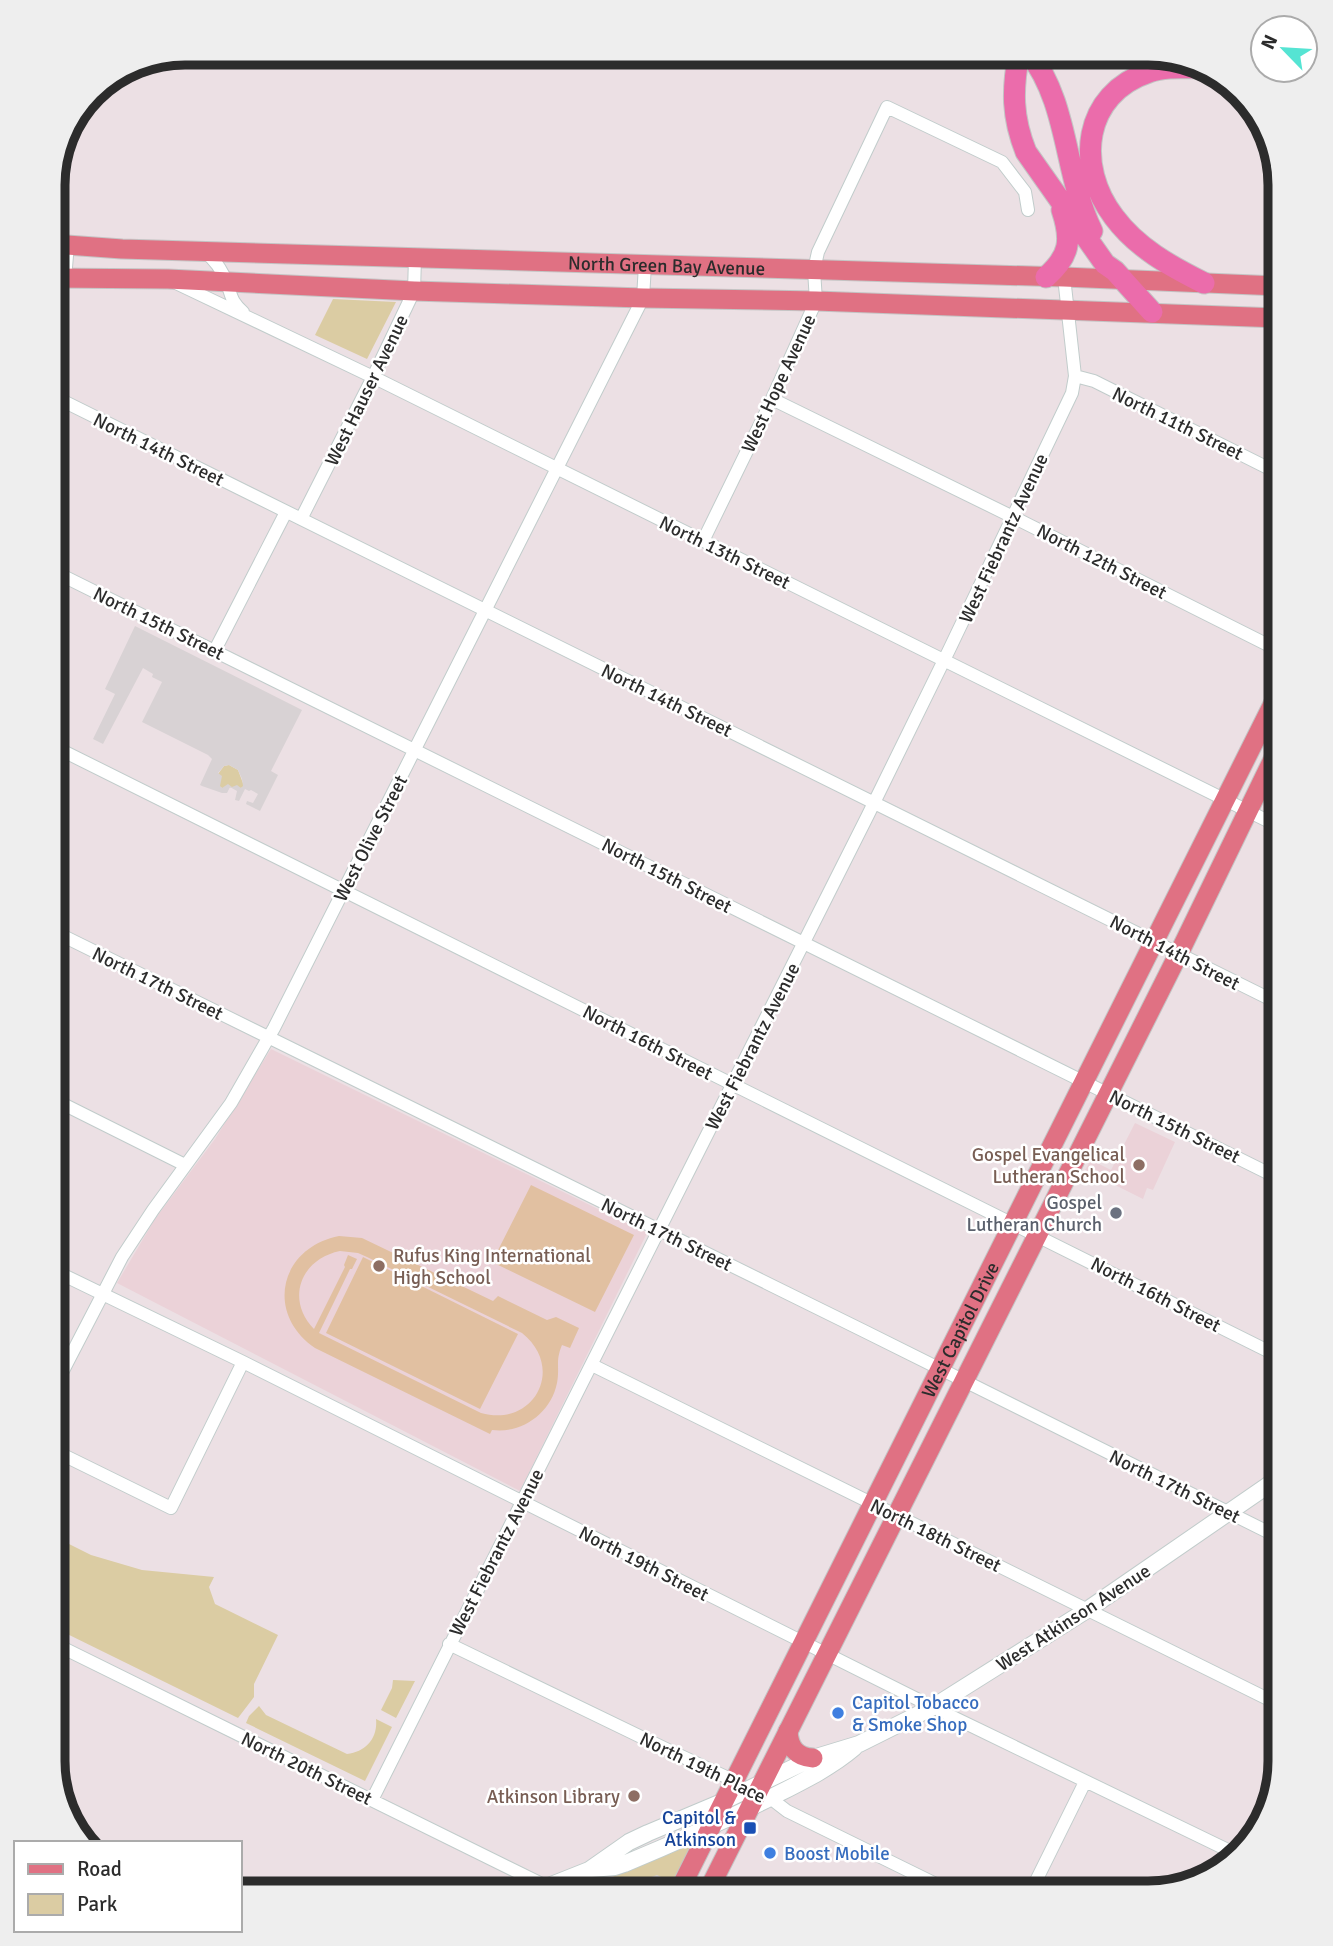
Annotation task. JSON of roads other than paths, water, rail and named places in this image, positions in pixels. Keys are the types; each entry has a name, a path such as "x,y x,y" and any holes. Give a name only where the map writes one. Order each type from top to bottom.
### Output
{"highway":[{"path":"1017,65 1013,89 1014,113 1026,152 1105,264 1152,312"},
{"path":"1037,65 1052,92 1085,217 1092,232 1115,264 1119,276"},
{"path":"1175,68 1149,71 1111,94 1098,114 1090,138 1090,158 1102,198 1123,229 1153,255 1204,283"},
{"path":"1055,277 1066,250 1068,233 1058,198"}],"main road":[{"name":"North Green Bay Avenue","path":"65,244 645,265 1055,277 1119,276 1268,286"},
{"name":"North Green Bay Avenue","path":"65,279 168,279 414,290 1268,317"},
{"name":"West Capitol Drive","path":"755,1791 803,1642 1268,714"},
{"name":"West Capitol Drive","path":"713,1881 755,1791 896,1516 1268,770"},
{"path":"788,1731 789,1741 795,1751 802,1756 813,1758"},
{"name":"West Capitol Drive","path":"684,1881 724,1801 755,1791"}],"street":[{"name":"West Hope Avenue","path":"703,541 816,301 814,270 818,252 887,107 1002,162 1025,192 1028,210"},
{"path":"205,251 217,262 234,305 251,318"},
{"name":"West Hauser Avenue","path":"301,519 414,290 415,258"},
{"name":"West Olive Street","path":"65,1365 122,1257 231,1103 269,1038 643,298 645,265"},
{"name":"West Fiebrantz Avenue","path":"372,1800 874,803 1072,393 1075,376 1067,311 1055,277"},
{"name":"North 13th Street","path":"168,279 373,377 1268,821"},
{"name":"North 11th Street","path":"1075,376 1094,382 1268,468"},
{"name":"North 12th Street","path":"772,399 1268,645"},
{"name":"North 14th Street","path":"65,402 1268,998"},
{"path":"215,650 286,512"},
{"name":"North 15th Street","path":"65,577 1268,1173"},
{"name":"North 16th Street","path":"65,752 1268,1351"},
{"name":"North 17th Street","path":"65,937 1268,1532"},
{"path":"65,1105 185,1165"},
{"name":"North 19th Street","path":"65,1276 243,1362 933,1707 1228,1850"},
{"path":"65,1456 171,1508 243,1362"},
{"name":"North 18th Street","path":"592,1365 1268,1698"},
{"name":"West Atkinson Avenue","path":"589,1870 624,1864 712,1826 755,1791 813,1758 859,1744 933,1707 1087,1610 1268,1485"},
{"name":"North 19th Place","path":"449,1644 755,1791 788,1811 928,1881"},
{"name":"North 20th Street","path":"65,1649 535,1881"},
{"name":"West Atkinson Avenue","path":"755,1791 832,1765 859,1744"},
{"path":"1036,1881 1085,1782"},
{"name":"West Atkinson Avenue","path":"569,1881 629,1842 724,1801"}],"place":[{"name":"Gospel Evangelical Lutheran School","path":"1139,1165"},
{"name":"Gospel Lutheran Church","path":"1116,1213"},
{"name":"Rufus King International High School","path":"379,1266"},
{"name":"Capitol Tobacco & Smoke Shop","path":"838,1713"},
{"name":"Atkinson Library","path":"634,1796"},
{"name":"Capitol & Atkinson","path":"750,1828"},
{"name":"Boost Mobile","path":"770,1853"}]}
